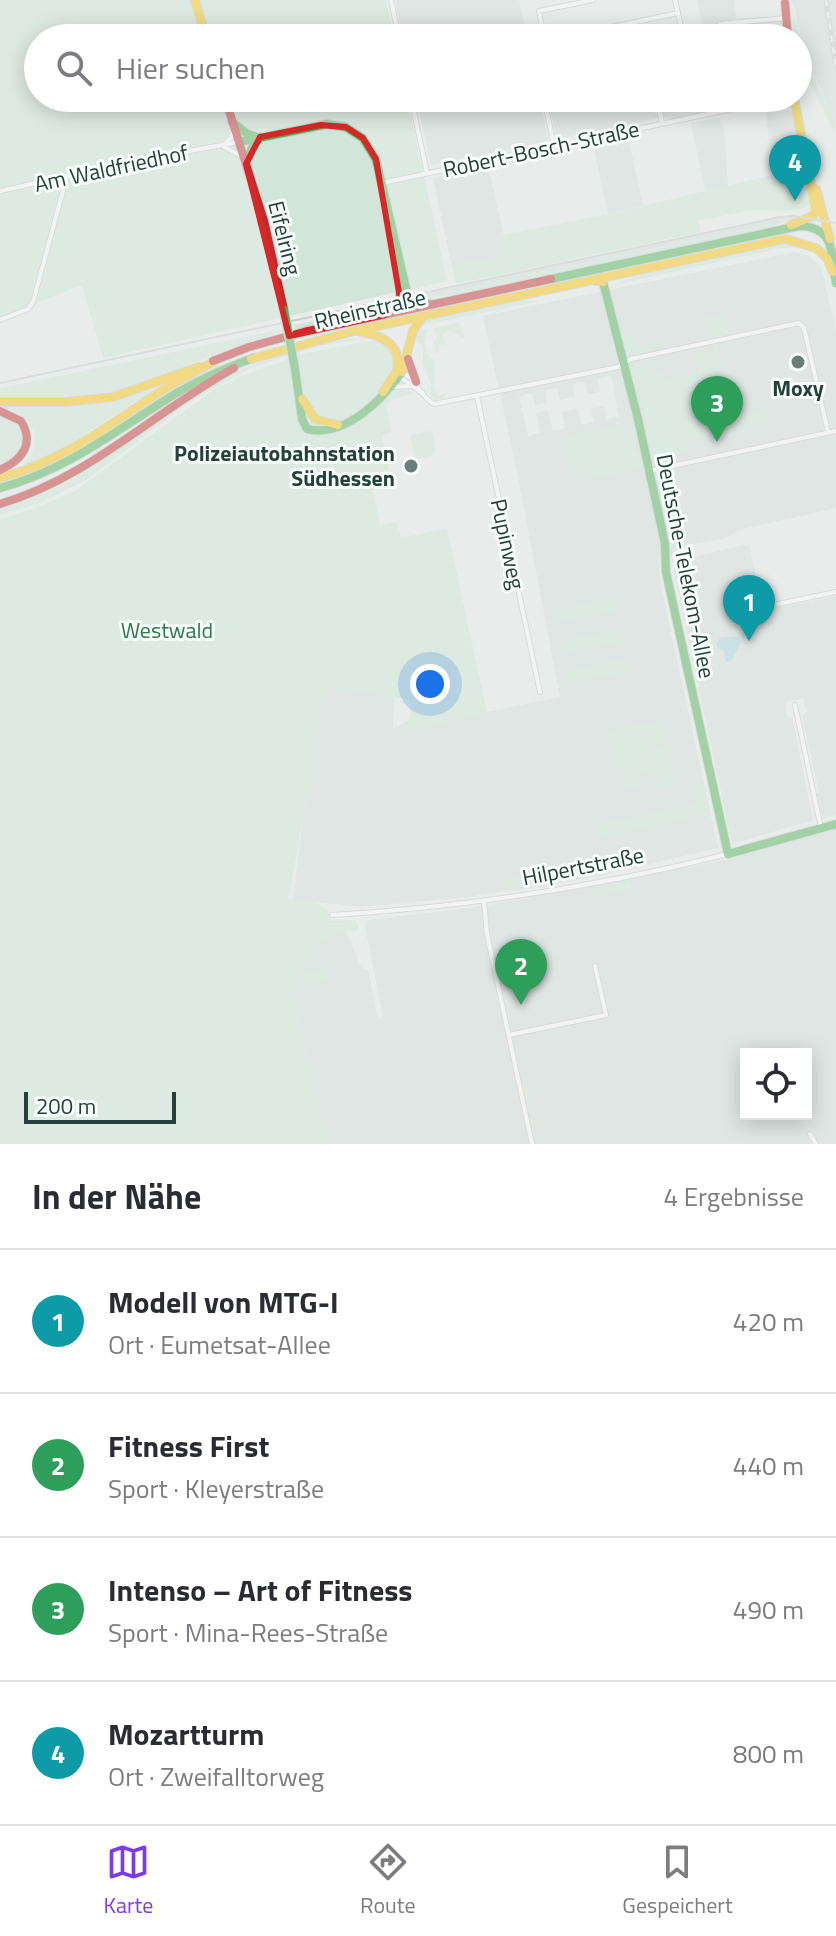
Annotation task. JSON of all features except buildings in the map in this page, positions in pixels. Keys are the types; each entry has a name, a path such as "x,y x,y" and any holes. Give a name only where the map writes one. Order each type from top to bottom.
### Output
{"main road":[{"path":"195,0 202,24"},
{"path":"785,3 787,24"},
{"name":"Eifelring","path":"229,112 264,221 299,391 308,413 318,422 332,425 345,423 376,402 392,387 399,373"},
{"path":"796,112 811,178 821,199 835,279"},
{"path":"239,142 321,125 346,127 360,135 369,144 382,183 399,265 409,296 420,303 434,304"},
{"path":"233,126 260,137"},
{"path":"244,160 260,137"},
{"name":"Rheinstraße","path":"784,228 813,216 816,210 811,178"},
{"name":"Rheinstraße","path":"0,402 63,403 109,398 289,336 799,224 829,236"},
{"name":"Rheinstraße","path":"0,504 47,489 80,472 174,404 253,358 354,331 785,239 816,248 827,258 835,279"},
{"path":"385,315 394,309 400,298 399,265"},
{"name":"Deutsche-Telekom-Allee","path":"593,280 599,280 605,286 624,364 665,544 666,572 728,854"},
{"path":"399,373 407,357 413,331 423,316"},
{"path":"354,331 378,334 391,341 399,356 399,373"},
{"path":"407,357 414,384"},
{"path":"0,488 43,476 68,464 188,387 253,358"},
{"path":"0,478 36,468 75,449 155,396 217,360"},
{"name":"Eifelring","path":"376,402 399,373"},
{"path":"0,411 21,421 29,439 24,455 12,466 0,470"},
{"name":"Hilpertstraße","path":"728,854 836,824"}],"street":[{"path":"391,0 396,24"},
{"path":"541,24 539,11 593,0"},
{"path":"675,0 680,24"},
{"path":"626,24 678,13"},
{"path":"720,24 786,18"},
{"path":"414,112 427,173"},
{"path":"547,112 554,147"},
{"path":"660,112 662,123"},
{"name":"Robert-Bosch-Straße","path":"382,183 718,112"},
{"path":"233,126 231,138 222,146 244,160"},
{"name":"Am Waldfriedhof","path":"0,191 139,160 239,142"},
{"path":"0,320 28,309 33,302 67,176"},
{"path":"399,373 434,404 504,391 624,364 631,359 799,323 804,328 828,432"},
{"path":"392,387 414,384"},
{"name":"Pupinweg","path":"477,396 540,692"},
{"path":"649,471 836,431"},
{"path":"764,607 836,592"},
{"path":"795,705 821,828"},
{"name":"Hilpertstraße","path":"332,915 484,901 602,882 728,854"},
{"path":"484,901 486,926 532,1144"},
{"path":"509,1035 606,1015 595,966"},
{"path":"810,1134 816,1144"}],"highlighted area":[{"path":"321,125 346,127 363,138 376,159 400,298 385,315 289,336 246,164 260,137"}],"shaded area":[{"path":"395,0 519,0 524,24 400,24"},
{"path":"697,0 734,0 736,19 784,16 785,24 702,24"},
{"path":"792,0 836,0 836,123 812,70 812,24 798,24"},
{"path":"419,112 543,112 548,141 431,165"},
{"path":"551,112 709,112 672,119 663,117 561,139 556,136"},
{"path":"766,112 792,112 805,167 773,176"},
{"path":"720,117 724,130 728,186 705,191 691,123"},
{"path":"628,137 643,205 608,214 593,145"},
{"path":"488,166 508,254 452,266 433,178"},
{"path":"789,215 806,217 417,299 411,295"},
{"path":"795,252 810,256 821,268 836,330 836,508 742,529 723,539 692,544 674,556 658,557 661,587 718,848 584,879 466,897 361,907 293,900 321,677 394,685 393,728 481,685 487,712 560,697 518,477 483,316","holes":["724,315 728,333 709,338 705,319","611,376 619,417 607,419 604,406 591,409 594,422 582,425 578,409 562,412 565,428 553,431 548,410 536,413 540,433 528,436 519,396 532,393 535,405 547,403 545,390 557,388 560,400 575,397 573,384 585,382 588,394 600,392 598,379"]},
{"path":"749,544 760,596 774,593 777,608 836,596 836,815 823,819 821,813 802,715 807,714 803,698 785,702 787,718 792,717 813,820 732,844 674,571 679,560"},
{"path":"836,829 836,1144 329,1144 291,995 313,948 335,932 346,931 362,969 368,970 378,1019 383,1017 365,926 368,920 471,908 729,859"}],"green space":[{"path":"0,0 386,0 391,24 24,24 24,112 410,112 447,281 409,290 399,244 391,245 397,292 103,358 82,285 0,318 0,192 138,163 135,156 133,159 0,189"},
{"path":"812,73 836,124 834,132 812,88"},
{"path":"802,168 810,203 808,207 789,211 752,210 698,221 700,232 456,284 452,266 507,254 503,235 608,214"},
{"path":"792,220 756,231 469,293 417,299"},
{"path":"788,244 804,247 777,249 613,285 646,273"},
{"path":"520,300 540,301 419,326 430,319"},
{"path":"394,304 383,311 295,329 294,325"},
{"path":"724,315 728,332 740,331 709,338 705,319"},
{"path":"459,323 465,339 449,330 442,335 446,345 439,344 439,352 435,353 433,342 438,335 433,330"},
{"path":"284,329 129,389 63,398 0,397 0,388"},
{"path":"429,329 424,341 427,354 435,361 434,389 439,396 445,393 446,398 436,400 431,395 430,381 423,365 423,346 416,341 419,331"},
{"path":"632,335 638,347 665,342 666,348 628,355 622,338"},
{"path":"362,337 380,338 320,346 251,368 191,401 88,479 40,503 0,515 0,508 53,489 76,477 184,400 225,376 292,351"},
{"name":"Westwald","path":"369,341 385,341 391,348 395,362 377,397 378,404 398,389 409,390 413,394 392,399 386,404 392,433 382,435 389,470 370,475 380,525 397,522 401,538 447,528 487,712 410,731 410,700 325,686 289,899 316,902 329,911 330,921 356,920 359,930 335,932 313,948 291,995 329,1144 0,1144 0,519 75,491 213,390 239,377 302,354"},
{"path":"716,345 718,351 715,353 719,353 727,373 719,368 710,381 703,378 694,385 699,395 691,409 707,407 715,412 720,404 738,411 740,415 765,410 768,423 687,440 690,453 654,459 633,364 649,359 653,374 663,372 665,379 698,372 702,367 699,353 713,350 712,346"},
{"path":"156,388 59,451 23,466 34,446 33,428 21,415 1,407 97,403"},
{"path":"0,414 20,425 25,440 18,455 0,468"},
{"path":"632,423 641,468 576,482 568,436"},
{"path":"430,431 436,449 432,456 415,459 410,435"},
{"path":"614,598 616,610 558,623 555,610"},
{"path":"620,629 623,641 564,653 561,641"},
{"path":"626,659 629,671 570,683 568,671"},
{"path":"665,719 667,730 663,731 666,744 659,745 653,740 648,747 654,752 659,747 667,746 675,784 657,786 656,782 661,781 658,777 640,773 643,787 624,789 623,769 616,769 608,731"},
{"path":"703,783 710,814 602,836 600,824 695,804 692,785"},
{"path":"580,867 582,879 513,891 506,886 511,878 520,878 522,883 575,871 574,868"},
{"path":"630,881 632,889 592,897 592,889"},
{"path":"327,968 329,980 305,985 303,973"},
{"path":"525,1075 536,1133 532,1130 521,1076"}],"water":[{"path":"737,636 741,642 732,660 726,662 724,651 717,648 717,642 720,638"}],"tram line":[{"path":"0,383 780,217 836,223"}],"railway":[{"path":"826,0 836,68"}],"traffic: fast":[{"path":"232,122 257,137"},
{"path":"239,142 327,124 346,127 363,138 376,159 407,292 417,302 431,304"},
{"path":"246,162 260,137"},
{"path":"551,279 799,226 820,231 826,237 832,252 836,283"},
{"path":"389,312 400,298 400,280"},
{"path":"603,282 638,419 665,544 666,572 728,854 836,824"},
{"path":"284,310 295,369"},
{"path":"0,488 71,459 180,391 253,358"},
{"path":"295,369 302,419 307,429 321,430 335,428 361,414 384,394 402,372"}],"traffic: slow":[{"path":"195,0 202,24"},
{"path":"791,225 813,216 816,210 797,112"},
{"path":"816,189 830,239"},
{"path":"596,279 785,239 816,248 827,258 833,272"},
{"path":"251,359 354,331 593,280 603,282"},
{"path":"402,372 413,331 423,316"},
{"path":"361,332 390,343 397,354 397,371"},
{"path":"0,478 61,454 217,360"},
{"path":"0,402 65,402 113,397 199,367"},
{"path":"383,392 397,371"},
{"path":"302,399 315,419 338,425"}],"traffic: jam":[{"path":"785,3 787,24"},
{"path":"229,112 264,221 284,310"},
{"path":"213,361 249,347 304,332 551,279"},
{"path":"408,359 416,382"},
{"path":"0,504 63,478 234,368"},
{"path":"0,411 21,421 27,437 20,456 0,470"}],"place":[{"name":"Mozartturm","path":"795,201"},
{"name":"Moxy","path":"798,362"},
{"name":"Intenso – Art of Fitness","path":"717,442"},
{"name":"Polizeiautobahnstation Südhessen","path":"411,466"},
{"name":"Modell von MTG-I","path":"749,641"},
{"name":"Fitness First","path":"521,1005"}]}
